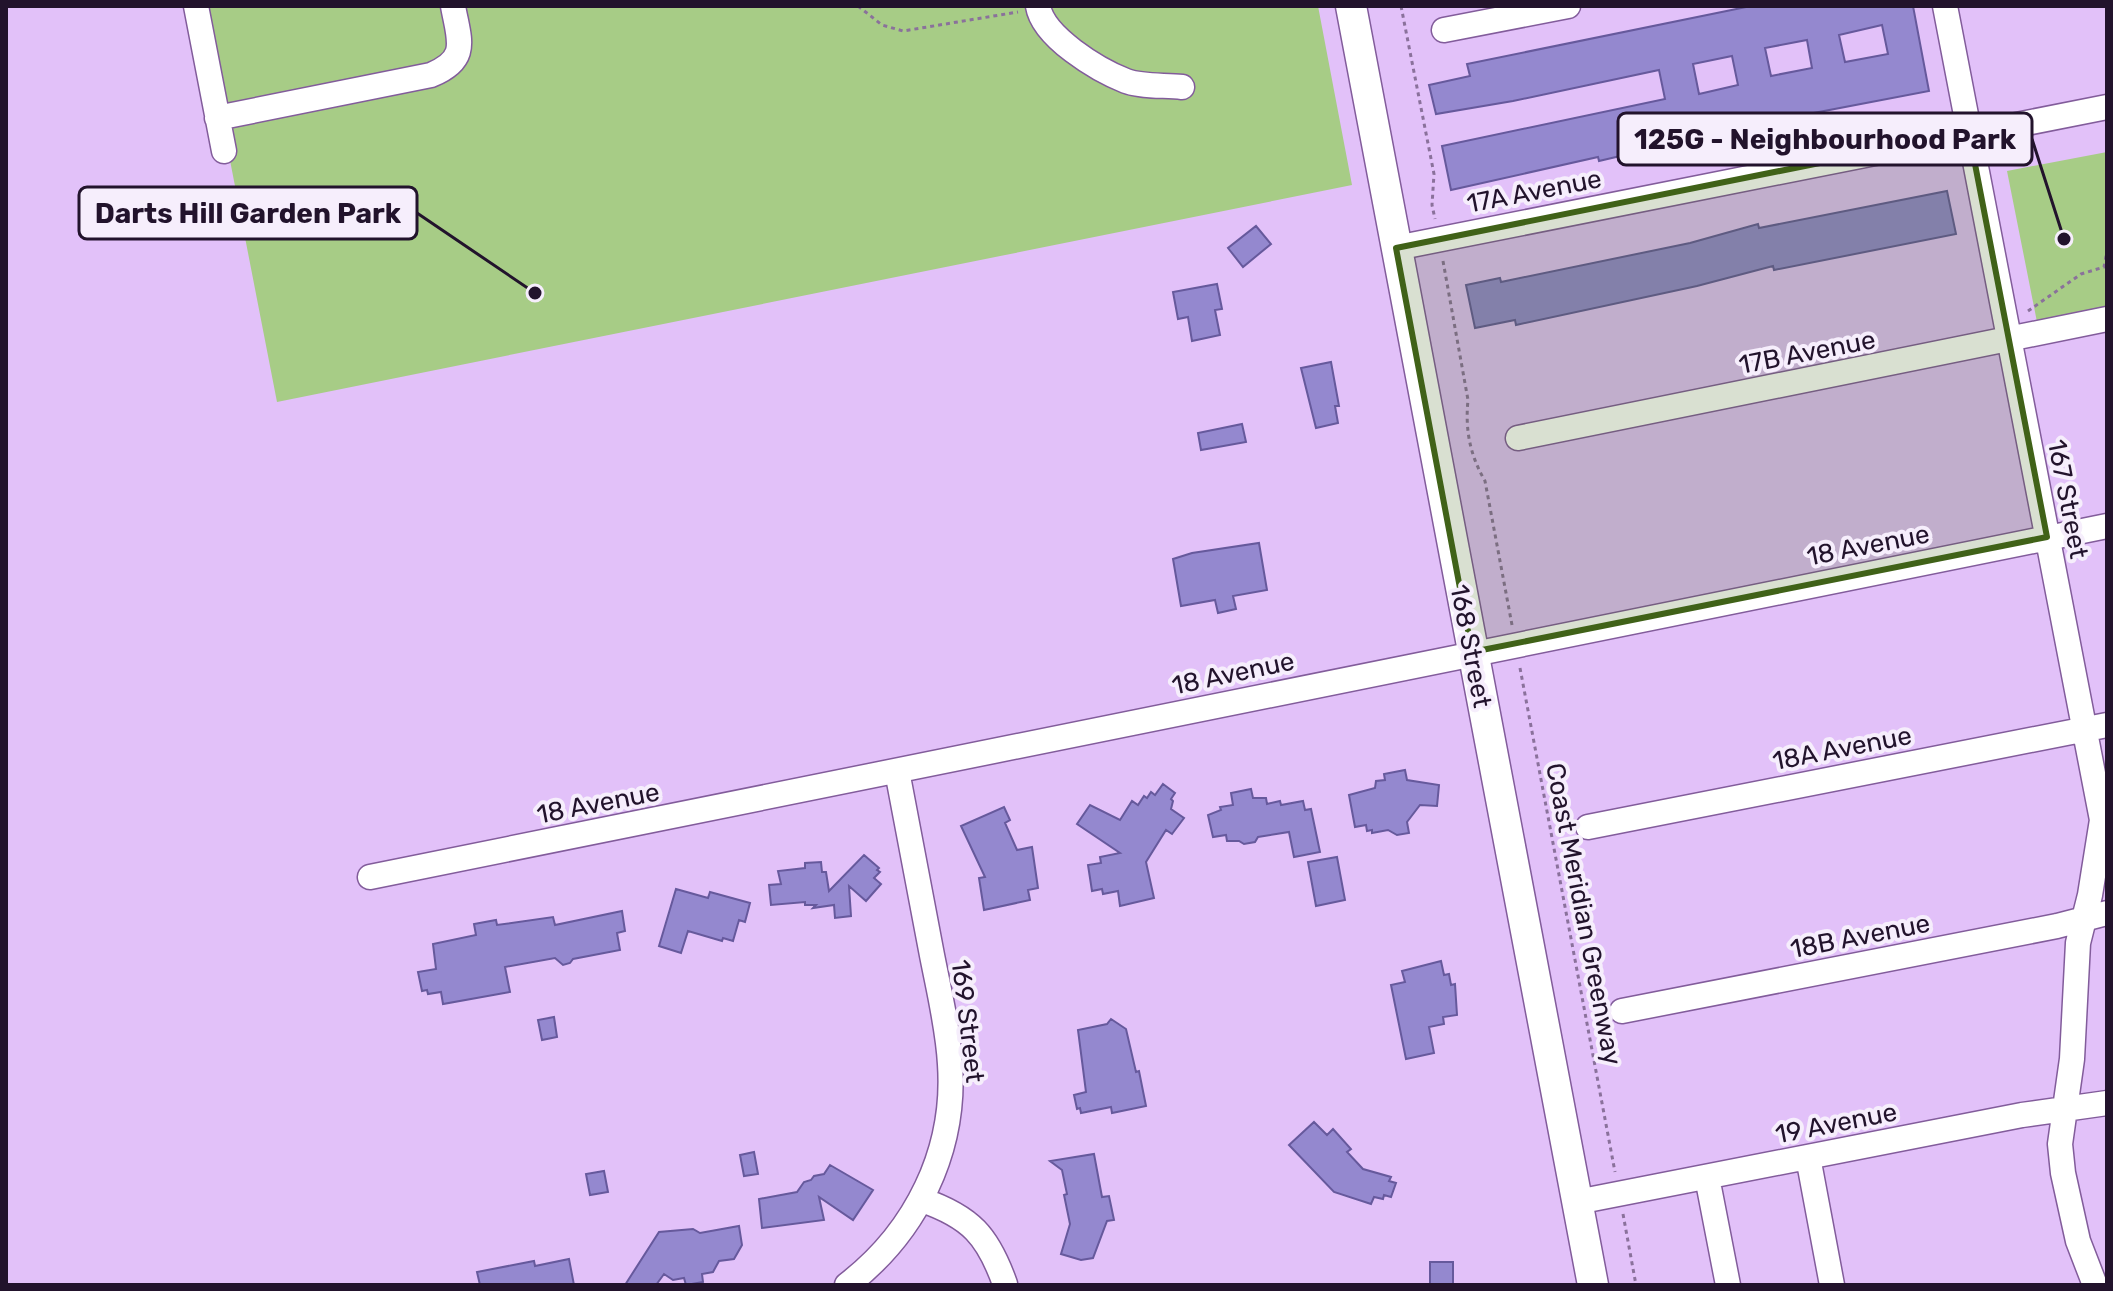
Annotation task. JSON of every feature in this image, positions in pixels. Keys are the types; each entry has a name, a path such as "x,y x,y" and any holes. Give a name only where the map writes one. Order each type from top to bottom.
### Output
{"main road":[{"name":"168 Street","path":"1351,6 1593,1285"}],"street":[{"path":"196,6 224,151"},
{"path":"217,118 416,79 444,70 453,63 460,45 453,6"},
{"path":"1444,30 1568,6"},
{"name":"167 Street","path":"1945,6 2047,537 2096,727 2102,820 2095,916 2078,943 2072,1059 2060,1144 2078,1241 2097,1276"},
{"path":"1038,7 1065,45 1077,55 1128,82 1182,87"},
{"name":"17A Avenue","path":"1396,248 2107,107"},
{"name":"17B Avenue","path":"1518,438 2107,319"},
{"name":"18 Avenue","path":"370,877 2107,526"},
{"name":"18A Avenue","path":"1588,827 2096,727"},
{"name":"169 Street","path":"897,771 950,1062 951,1091 942,1147 922,1200"},
{"name":"18B Avenue","path":"1622,1011 2095,916"},
{"name":"19 Avenue","path":"1577,1202 2107,1103"},
{"path":"1808,1157 1832,1285"},
{"path":"1707,1177 1728,1285"},
{"path":"847,1285 890,1246 922,1200 948,1209 974,1228 994,1253 1005,1284"}],"path":[{"path":"858,6 882,25 903,31 1038,7"},
{"path":"1401,6 1434,174 1432,205"},
{"path":"2027,313 2081,274 2104,267 2107,251"},
{"path":"1445,274 1468,400 1466,424 1474,461 1485,481 1513,630"},
{"name":"Coast Meridian Greenway","path":"1519,665 1616,1179"},
{"path":"1623,1214 1636,1285"}],"highlighted area":[{"path":"1969,133 2047,537 1472,652 1396,248"}],"green space":[{"path":"200,6 1318,6 1352,185 277,402"},
{"path":"2107,152 2107,308 2037,322 2007,171"}],"building":[{"path":"1751,6 1913,6 1929,91 1782,119 1781,116 1744,123 1745,129 1668,140 1669,144 1599,161 1598,157 1451,190 1442,146 1665,99 1659,70 1436,114 1429,85 1470,76 1467,64","holes":["1882,25 1888,54 1845,62 1839,35","1807,40 1812,68 1771,76 1765,48","1732,56 1738,85 1699,94 1693,64"]},
{"path":"1947,191 1956,234 1774,270 1773,266 1697,286 1516,325 1515,320 1475,328 1466,285 1500,278 1501,282 1690,243 1758,224 1759,228"},
{"path":"1256,226 1271,244 1243,267 1228,248"},
{"path":"1217,284 1222,309 1215,310 1220,335 1192,341 1188,317 1178,319 1173,292"},
{"path":"1331,362 1339,406 1335,406 1338,423 1316,428 1301,368"},
{"path":"1242,424 1246,442 1201,450 1198,433"},
{"path":"1259,543 1267,590 1233,596 1236,609 1218,613 1215,600 1181,606 1173,559 1192,553"},
{"path":"1405,770 1407,780 1439,785 1437,806 1420,805 1407,822 1409,833 1397,835 1388,830 1372,833 1372,830 1367,831 1366,825 1355,827 1349,795 1375,788 1376,781 1385,780 1384,774"},
{"path":"1163,784 1175,793 1171,799 1171,809 1184,818 1172,834 1166,830 1146,862 1154,898 1120,906 1118,891 1103,894 1102,889 1092,891 1088,865 1101,863 1100,857 1120,853 1077,824 1090,805 1120,820 1132,801 1138,805 1144,796 1147,798 1151,792 1155,795"},
{"path":"1251,789 1253,798 1266,798 1267,804 1303,801 1305,810 1311,809 1320,852 1294,857 1289,832 1258,837 1255,842 1244,844 1227,841 1226,835 1213,837 1208,815 1221,810 1220,807 1233,805 1231,793"},
{"path":"1004,807 1010,820 1005,823 1017,850 1032,847 1038,888 1028,890 1030,900 984,910 979,878 985,877 961,826"},
{"path":"864,855 879,868 877,870 880,872 874,878 881,884 866,901 849,886 851,916 835,918 834,905 813,908 816,905 805,905 805,902 771,905 769,885 781,884 778,871 805,868 805,863 821,862 829,891"},
{"path":"1337,857 1345,900 1316,906 1308,862"},
{"path":"676,889 708,898 710,892 750,903 745,922 739,920 733,941 688,931 681,953 659,946"},
{"path":"622,911 625,931 617,933 620,950 573,959 563,965 555,958 505,967 510,992 443,1004 441,992 428,994 427,990 422,991 418,972 436,969 433,944 476,935 474,924 496,920 497,925 553,917 555,925"},
{"path":"1441,961 1444,975 1449,974 1451,985 1455,984 1457,1015 1443,1017 1444,1024 1429,1027 1434,1053 1406,1059 1391,985 1405,982 1402,971"},
{"path":"554,1017 557,1037 542,1040 538,1020"},
{"path":"1111,1019 1126,1029 1146,1106 1112,1113 1111,1107 1081,1113 1074,1095 1086,1092 1078,1030 1107,1024"},
{"path":"1314,1122 1327,1135 1333,1129 1351,1149 1347,1152 1363,1169 1391,1177 1389,1181 1396,1183 1391,1197 1374,1197 1371,1204 1334,1192 1289,1145"},
{"path":"754,1152 758,1174 744,1176 740,1155"},
{"path":"1094,1154 1102,1197 1109,1196 1114,1220 1107,1221 1093,1258 1081,1260 1061,1254 1070,1224 1064,1195 1067,1194 1062,1170 1050,1161"},
{"path":"830,1165 873,1190 853,1220 819,1197 824,1220 762,1228 759,1199 797,1192 804,1182 824,1174"},
{"path":"604,1171 608,1192 590,1195 586,1174"},
{"path":"739,1226 742,1245 734,1259 719,1261 713,1272 702,1274 703,1282 686,1285 684,1278 673,1280 664,1274 656,1285 625,1285 659,1232 693,1229 700,1233"},
{"path":"569,1259 574,1285 480,1285 477,1272 534,1261 535,1266"},
{"path":"1430,1262 1453,1262 1453,1285 1430,1285"}],"place":[{"name":"125G - Neighbourhood Park","path":"2064,239"},
{"name":"Darts Hill Garden Park","path":"535,293"}]}
